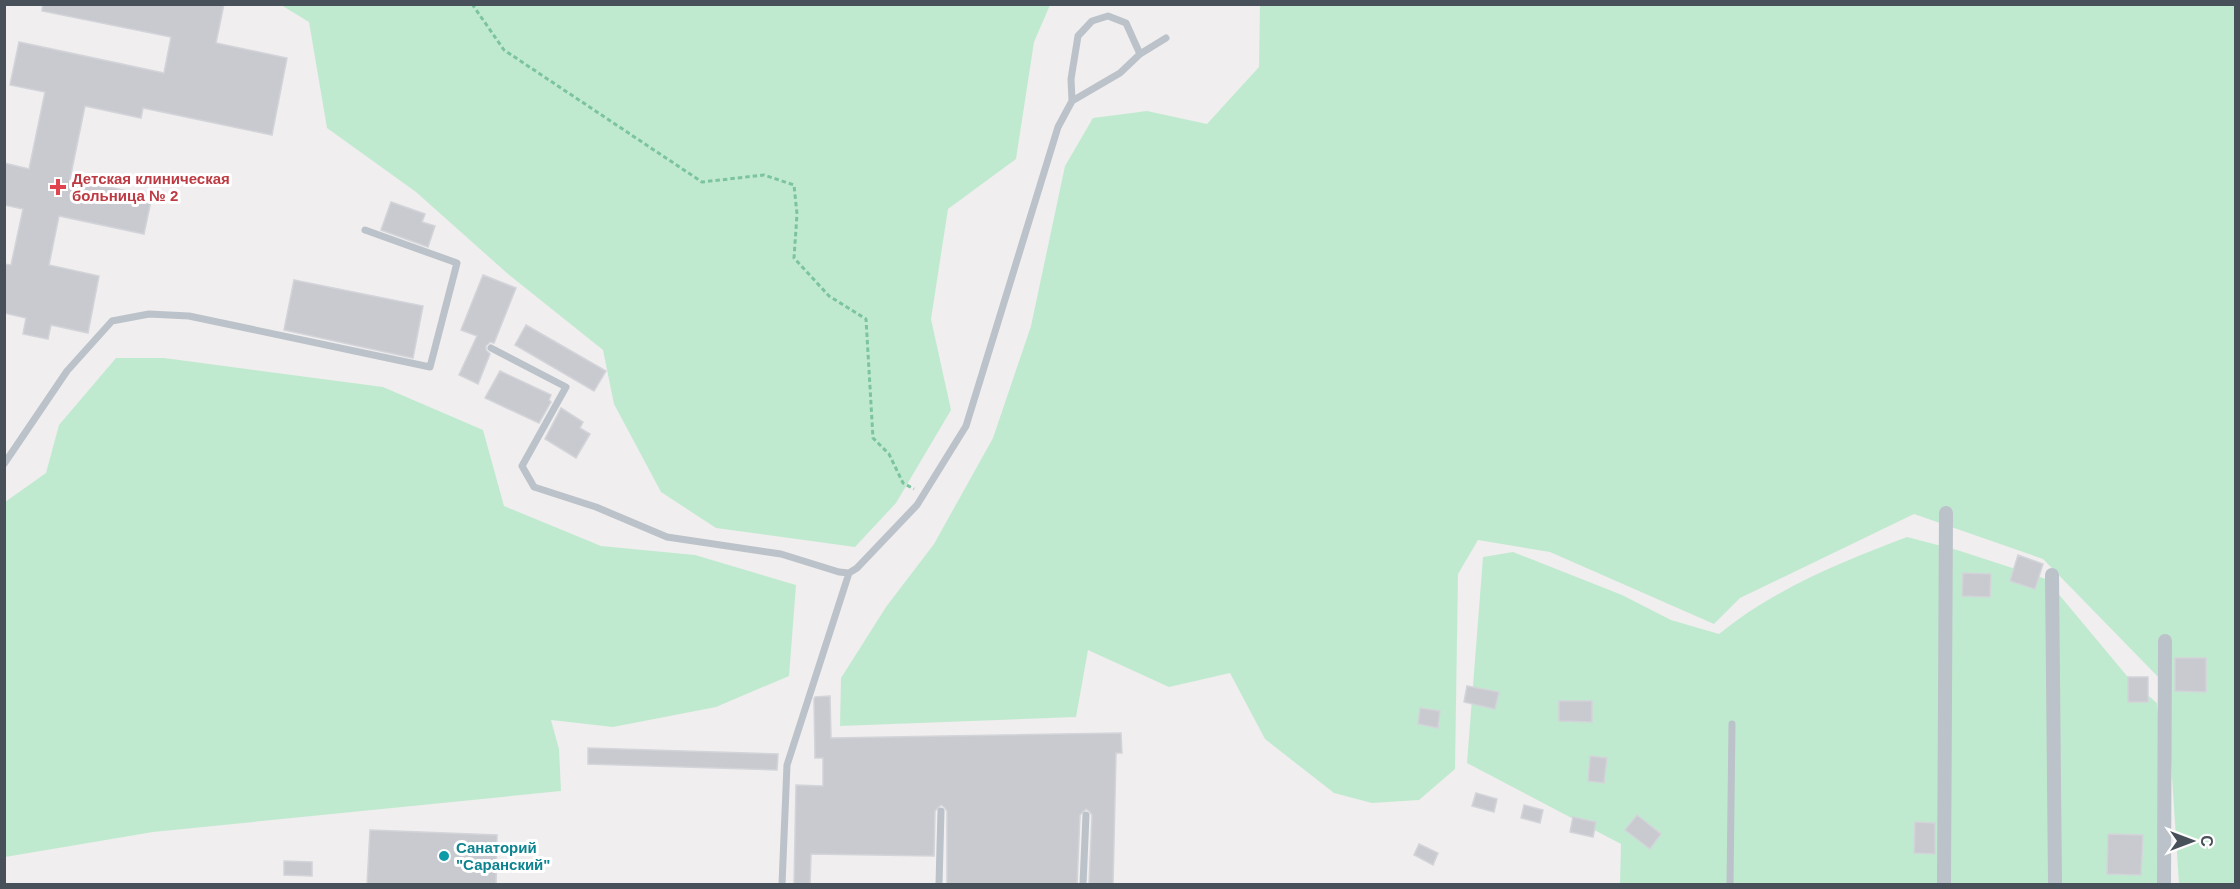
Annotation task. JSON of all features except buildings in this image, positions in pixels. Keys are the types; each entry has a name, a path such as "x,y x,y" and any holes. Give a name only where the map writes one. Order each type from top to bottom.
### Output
{"street":[{"path":"1944,885 1946,513"},
{"path":"2052,575 2055,885"},
{"path":"2164,885 2165,641"}],"lane":[{"path":"491,348 566,387 522,466 534,487 596,507 667,537 781,554 849,573 857,568 917,505 966,426 1058,128 1072,101 1071,79 1078,36 1092,21 1108,16 1126,23 1140,54"},
{"path":"1072,101 1120,73 1140,54 1166,38"},
{"path":"4,464 67,371 112,321 149,314 189,316 430,367 457,262 365,230"},
{"path":"782,885 787,765 849,573"},
{"path":"1730,885 1732,724"},
{"path":"939,885 941,812"},
{"path":"1083,885 1086,815"}],"path":[{"path":"472,4 504,50 702,182 764,175 794,185 797,214 794,258 829,296 866,319 873,438 889,454 903,483 924,495"}],"green space":[{"path":"281,5 1050,5 1034,42 1016,159 948,209 931,319 951,410 896,503 855,547 716,528 661,492 614,404 603,350 508,274 416,192 327,128 309,22"},
{"path":"1260,5 2235,5 2235,884 2179,884 2166,685 2043,559 1914,514 1740,598 1714,624 1550,552 1478,540 1458,574 1455,769 1419,800 1372,803 1334,793 1265,739 1230,673 1169,687 1088,650 1076,717 840,726 841,678 886,607 934,544 993,438 1031,326 1065,166 1093,118 1147,111 1207,124 1259,67"},
{"path":"116,358 164,358 383,387 483,430 504,506 601,546 695,555 796,585 789,676 716,707 613,727 551,720 559,749 561,791 153,832 5,857 5,502 46,473 59,425"},
{"path":"1907,537 1957,550 2046,579 2132,682 2157,703 2161,752 2163,884 1620,884 1621,844 1467,763 1483,557 1513,552 1622,595 1671,620 1719,634 1762,603 1785,590 1858,556"}],"place":[{"name":"Детская клиническая больница № 2","path":"58,187"},
{"name":"Санаторий \"Саранский\"","path":"444,856"}]}
